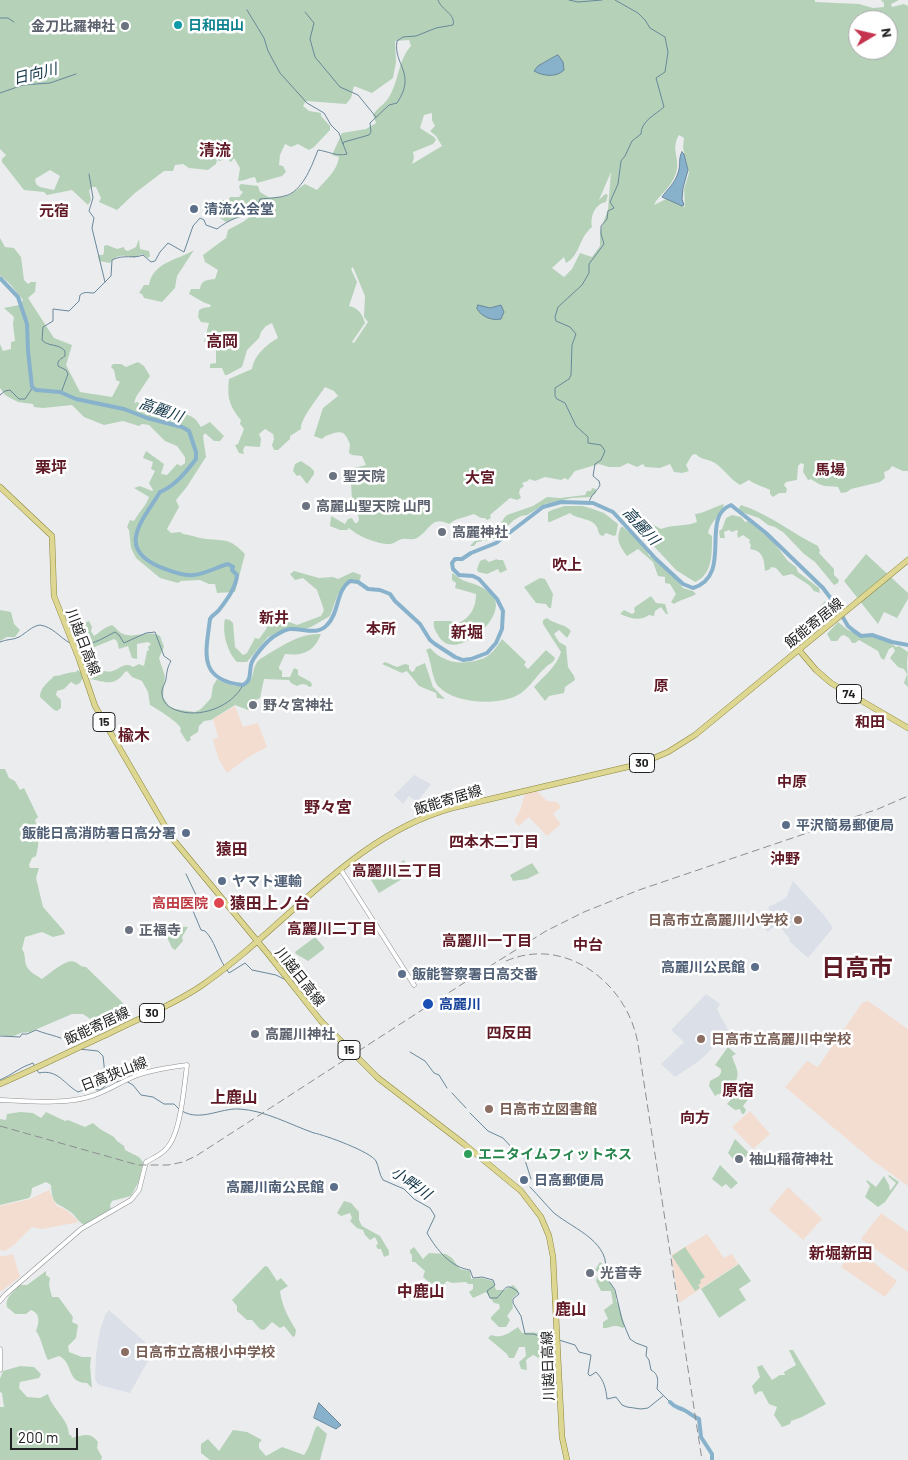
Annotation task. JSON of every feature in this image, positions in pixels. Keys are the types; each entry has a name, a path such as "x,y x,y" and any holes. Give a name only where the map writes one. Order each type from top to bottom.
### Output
{"main road":[{"name":"川越日高線","path":"0,487 52,536 55,600 81,662 94,706 168,833 258,941 320,1021 378,1078 512,1182 534,1205 543,1221 554,1257 562,1437 567,1460"},
{"name":"飯能寄居線","path":"0,1084 185,996 217,974 258,941 361,853 388,835 412,823 436,813 634,765 664,754 695,735 908,560"},
{"name":"74","path":"799,650 816,670 832,683 908,728"},
{"path":"341,870 414,985"},
{"name":"日高狭山線","path":"0,1100 65,1101 80,1099 101,1093 149,1071 187,1065 181,1110 171,1142 166,1149 146,1162 141,1184 136,1195 126,1203 81,1229 0,1301"},
{"path":"0,1349 0,1370"}],"shaded area":[{"path":"235,706 243,727 258,723 267,747 247,758 227,773 219,760 213,740 218,737 213,719"},
{"path":"414,775 431,784 417,802 409,796 403,804 394,795"},
{"path":"537,791 547,801 557,802 561,807 553,814 561,824 547,836 529,817 519,826 514,821 520,811 525,794"},
{"name":"日高市立高麗川小学校","path":"793,881 824,915 833,928 808,958 789,941 790,939 777,924 768,932 762,926 772,916 768,907 786,898"},
{"name":"日高市立高麗川中学校","path":"706,994 720,1004 717,1009 729,1032 699,1061 675,1077 661,1064 684,1042 671,1030"},
{"path":"868,1001 908,1029 908,1186 872,1160 785,1087 807,1061 818,1067 862,1003"},
{"path":"750,1111 770,1134 753,1149 732,1127"},
{"path":"788,1187 822,1219 803,1240 769,1210"},
{"path":"49,1190 56,1205 69,1212 79,1222 42,1229 32,1227 15,1244 5,1251 0,1250 0,1206 30,1199"},
{"path":"881,1213 908,1232 908,1272 861,1239"},
{"path":"707,1234 724,1258 732,1254 738,1264 679,1303 671,1255"},
{"path":"855,1248 897,1281 885,1297 841,1267"},
{"path":"13,1254 20,1277 0,1292 0,1256"},
{"name":"日高市立高根小中学校","path":"109,1310 154,1350 130,1393 99,1385 95,1380 100,1330 105,1315"}],"green space":[{"path":"0,0 815,0 815,2 859,4 873,8 884,7 884,3 881,0 899,0 891,4 892,7 904,4 908,6 908,471 892,466 884,472 885,478 880,482 841,493 838,487 824,486 811,479 808,480 803,472 804,464 801,463 798,466 797,480 786,482 784,485 787,489 786,493 779,493 773,497 770,494 770,490 749,480 740,485 715,463 696,454 692,455 686,465 689,471 682,473 674,472 670,464 660,468 645,467 643,464 637,467 628,463 620,467 609,467 599,464 575,471 568,480 565,478 561,480 545,477 535,481 529,479 522,483 524,486 520,489 519,493 521,498 517,500 510,498 490,515 491,518 487,520 474,514 449,524 438,521 415,539 402,539 386,544 368,539 349,528 347,530 340,530 330,526 331,516 345,524 348,519 352,518 355,523 359,520 346,470 366,465 362,456 349,453 350,444 342,433 337,432 322,439 314,436 323,408 338,396 334,391 325,387 306,414 301,429 290,436 290,439 278,450 274,450 272,445 273,434 265,429 259,434 261,439 260,447 245,446 244,454 239,453 235,445 238,444 244,429 230,401 228,391 229,379 252,369 255,359 261,351 278,338 272,323 266,326 259,338 247,350 242,367 227,375 225,375 222,368 210,368 210,364 216,363 216,347 214,344 204,342 209,323 201,322 198,317 199,310 211,305 189,294 191,289 200,289 203,282 215,279 218,270 205,262 203,255 226,238 228,230 247,219 253,211 254,199 249,204 248,211 226,222 220,218 219,208 223,200 229,200 230,197 239,197 243,192 239,186 241,184 258,186 260,192 270,198 288,196 305,184 317,190 336,167 339,157 332,155 342,133 366,129 376,123 373,115 392,91 403,58 411,46 409,40 395,41 396,62 393,78 372,93 354,86 351,98 346,104 306,101 303,106 309,111 321,113 321,116 330,126 330,130 309,150 298,144 291,147 285,144 280,155 279,165 283,166 286,172 282,176 257,183 255,177 238,181 240,168 234,158 231,162 226,158 220,161 217,160 216,164 208,170 189,168 183,164 175,165 173,171 164,171 135,193 117,210 99,202 101,198 96,187 92,187 89,190 91,200 88,205 72,190 47,195 44,192 24,190 2,162 6,155 0,149","holes":["432,113 432,120 435,126 430,131 436,136 442,146 412,164 413,152 433,144 436,140 420,128 424,115","679,135 684,138 683,148 689,173 684,189 685,207 666,199 654,205 671,183 676,173 676,140","50,170 60,176 54,190 40,187 36,184 35,179","611,172 608,209 600,232 600,246 592,257 580,253 572,269 564,277 552,268 564,257 566,263 574,256 584,236 592,227 594,211 599,205 606,202 608,195 605,194 599,200","353,267 365,296 364,317 368,322 354,343 352,342 365,323 360,312 349,306 357,282 351,269"]},
{"path":"0,238 5,247 14,248 21,257 24,280 28,284 36,282 35,292 28,298 54,338 72,345 66,365 80,392 112,397 120,382 116,380 114,370 111,367 113,364 121,364 126,367 138,362 144,366 150,376 134,403 137,402 162,415 170,412 184,414 196,420 201,427 210,422 224,436 220,441 214,441 205,433 203,436 206,457 176,500 179,507 167,529 171,533 180,532 203,539 227,541 240,549 245,554 235,592 217,593 215,584 209,584 200,580 181,581 178,583 160,578 136,558 131,548 127,527 130,520 134,521 149,497 134,488 140,486 153,490 149,483 155,471 151,469 153,462 143,458 146,451 164,464 161,474 167,475 177,464 181,466 185,463 185,457 177,446 165,441 149,425 142,424 139,426 123,421 104,425 84,417 72,405 34,407 33,404 18,402 12,399 5,395 0,388 0,344 3,351 11,349 11,342 15,341 14,317 4,308 19,305 23,300 0,275"},
{"path":"139,239 140,249 149,251 150,256 148,258 142,254 134,258 118,257 110,263 99,261 98,255 103,255 104,246 107,245 117,249 124,247 128,251 136,247"},
{"path":"194,250 177,276 175,288 162,302 144,298 139,293 144,285 149,285 151,277 160,267"},
{"path":"301,461 314,471 307,484 300,475 297,476 293,471 295,464"},
{"path":"592,488 596,489 596,493 591,497 572,498 545,504 527,515 514,520 494,539 477,542 474,546 470,546 483,532 489,532 498,527 507,515 533,506 547,497 560,498 585,495"},
{"path":"724,504 708,533 712,536 708,569 701,579 695,582 676,570 633,524 625,520 628,510 632,512 641,510 641,514 638,517 643,524 650,523 661,529 697,522 695,514"},
{"path":"741,505 761,513 818,546 819,553 834,569 834,575 839,580 838,583 834,585 815,562 804,554 784,533 759,518 741,512 739,508"},
{"path":"564,506 582,506 604,513 618,524 616,535 606,533 603,536 600,535 594,524 570,513 548,522 548,512"},
{"path":"732,515 741,517 745,522 748,521 771,539 788,561 796,567 798,572 819,588 820,593 814,591 809,585 792,574 783,576 776,568 771,567 765,571 764,560 761,554 750,549 750,540 743,535 738,538 737,530 724,532 725,538 720,538 719,531 722,529 726,518"},
{"path":"621,527 639,542 649,556 653,556 659,564 674,575 683,588 696,594 674,604 671,602 676,594 670,584 665,583 665,577 658,576 653,562 638,549 627,556 620,546 618,536"},
{"path":"866,554 908,593 908,599 897,618 884,612 878,624 844,581"},
{"path":"485,559 489,562 497,559 503,560 507,570 500,573 498,569 487,574 478,572 477,569 480,561"},
{"path":"294,571 319,578 333,577 338,579 353,572 361,575 360,580 351,580 345,584 338,594 330,616 311,627 305,629 289,628 268,637 247,662 237,662 230,653 226,642 225,619 233,623 235,647 243,655 247,653 255,638 259,639 267,628 261,623 267,610 270,609 275,614 273,619 279,618 297,625 321,616 324,610 317,590 303,578 295,580 290,574"},
{"path":"452,573 488,591 494,598 496,607 493,616 486,626 466,642 455,645 445,643 438,635 434,628 434,621 459,623 463,621 472,611 476,594 455,588 456,583 452,580"},
{"path":"540,578 545,579 553,594 551,608 546,604 536,603 524,587"},
{"path":"651,596 656,603 665,604 668,614 661,607 655,611 654,616 649,615 638,619 620,614 624,610 632,614 635,612 635,607"},
{"path":"825,601 832,603 836,611 829,621 826,622 819,616 818,609"},
{"path":"0,610 11,612 14,624 20,630 15,637 7,637 0,641"},
{"path":"547,618 571,631 567,638 559,630 554,634 559,642 566,646 568,667 575,680 565,687 564,693 549,696 545,701 534,687 553,666 561,652 543,624 543,620"},
{"path":"89,621 94,636 112,625 126,635 155,634 160,636 164,647 159,658 165,676 163,697 169,706 175,709 195,712 201,709 211,698 213,686 217,679 235,686 246,684 252,677 255,666 261,658 293,640 307,635 321,634 311,649 297,654 285,654 279,667 282,671 282,677 290,677 294,668 298,670 298,675 311,682 312,686 309,687 302,684 297,686 289,680 264,679 260,698 250,703 251,706 248,710 235,705 211,720 204,721 199,726 198,732 190,737 191,740 187,742 176,723 150,705 148,692 142,681 132,677 127,671 114,682 90,679 89,675 113,671 126,665 133,667 139,664 144,666 147,651 149,650 148,647 151,644 148,642 137,644 137,659 132,658 128,646 119,649 117,641 114,639 80,653 76,639 82,640 85,638 85,633 78,633 76,626"},
{"path":"838,622 848,630 864,637 879,636 908,652 908,687 904,683 907,674 904,669 898,667 890,658 895,651 893,647 889,649 884,660 878,651 859,640 852,643 844,635 837,641 831,641 827,634"},
{"path":"502,639 526,662 524,665 528,669 546,650 555,658 526,689 509,699 488,702 465,700 454,697 438,686 434,679 426,650 430,648 439,656 453,662 470,662 489,655"},
{"path":"385,662 397,667 405,664 409,665 409,669 412,672 416,667 425,663 433,687 445,699 437,698 436,693 419,686 407,671 402,673 382,664"},
{"path":"77,670 81,672 83,678 76,685 71,682 64,689 57,691 56,695 61,700 61,708 57,711 54,710 40,697 43,688 54,676 76,672"},
{"path":"0,769 5,769 9,778 15,781 20,790 24,788 38,817 35,820 38,833 37,852 29,865 30,868 39,868 36,878 43,907 65,934 53,937 42,932 25,937 22,949 27,967 42,979 67,962 75,962 86,967 129,1010 126,1021 105,1029 83,1014 72,1014 30,1032 11,1037 0,1035"},
{"path":"404,860 412,873 379,893 371,880"},
{"path":"532,863 539,873 527,879 513,881 510,875"},
{"path":"172,926 188,927 182,937 183,941 175,950 172,948 165,933 167,932 166,928"},
{"path":"315,937 324,949 308,961 296,954 295,952"},
{"path":"728,1047 736,1054 732,1056 738,1074 734,1083 735,1089 743,1099 749,1095 750,1097 743,1106 746,1110 744,1114 742,1114 740,1109 735,1110 727,1104 733,1097 724,1097 718,1094 715,1096 709,1086 710,1081 721,1073 721,1069 715,1065"},
{"path":"46,1112 65,1121 68,1120 85,1127 93,1123 114,1137 124,1146 125,1150 139,1157 143,1162 139,1181 131,1196 112,1201 111,1209 84,1225 72,1213 54,1201 51,1185 46,1182 32,1188 29,1198 0,1205 0,1119 6,1120 7,1114 33,1113 41,1118"},
{"path":"735,1139 749,1153 738,1165 728,1153"},
{"path":"720,1165 738,1183 731,1189 726,1184 722,1187 712,1179"},
{"path":"889,1175 899,1182 885,1202 878,1207 865,1197 870,1186 866,1181 876,1187 884,1176 890,1191 896,1183"},
{"path":"344,1201 351,1203 359,1212 359,1220 362,1226 380,1236 389,1251 389,1255 384,1257 381,1249 378,1249 376,1246 378,1243 375,1237 370,1240 363,1230 357,1228 350,1221 352,1218 350,1213 341,1216 337,1213"},
{"path":"414,1247 423,1259 429,1253 446,1254 452,1258 460,1269 470,1271 471,1279 482,1278 493,1281 496,1290 504,1290 513,1285 518,1290 518,1293 512,1299 513,1308 507,1316 510,1320 506,1327 499,1327 491,1319 500,1308 499,1304 494,1303 486,1292 473,1298 469,1292 473,1289 473,1284 447,1281 443,1285 435,1282 431,1284 423,1277 425,1271 415,1262 412,1262 410,1250"},
{"path":"685,1247 705,1277 700,1280 701,1283 698,1285 700,1288 695,1291 672,1256"},
{"path":"600,1262 606,1267 607,1276 615,1292 616,1301 625,1326 623,1328 614,1326 603,1328 603,1322 608,1319 604,1310 613,1303 611,1291 601,1291 596,1281 597,1277 602,1275 595,1270"},
{"path":"739,1264 751,1281 739,1289 746,1300 719,1318 701,1289"},
{"path":"265,1266 268,1267 277,1281 281,1278 288,1286 280,1291 282,1302 296,1330 293,1337 284,1326 280,1328 272,1322 264,1330 260,1329 252,1320 247,1320 237,1311 237,1306 232,1300"},
{"path":"46,1271 46,1275 50,1278 49,1285 52,1297 60,1299 73,1317 72,1322 78,1325 76,1338 68,1346 69,1352 82,1357 91,1357 92,1388 87,1383 76,1380 64,1359 59,1356 48,1360 36,1331 38,1316 34,1312 31,1310 26,1314 15,1314 7,1307 7,1300 19,1285 27,1285"},
{"path":"518,1327 522,1333 534,1332 541,1335 543,1347 548,1350 539,1358 533,1355 526,1360 527,1370 521,1369 519,1362 526,1356 525,1347 519,1347 514,1358 509,1358 507,1354 488,1338 491,1335 505,1335"},
{"path":"789,1350 793,1350 826,1404 782,1427 774,1415 777,1407 769,1404 762,1391 755,1395 752,1386 760,1377 757,1367 762,1365 772,1380 780,1375 785,1375 784,1372 796,1365"},
{"path":"20,1366 34,1367 41,1374 39,1378 20,1382 19,1388 27,1397 40,1398 48,1394 66,1424 69,1435 72,1438 86,1435 95,1439 98,1442 97,1448 102,1457 101,1460 0,1460 0,1407 4,1407 2,1393 0,1392 0,1379 3,1371"},
{"path":"318,1426 327,1434 320,1460 210,1460 201,1453 201,1444 208,1439 219,1451 233,1430 247,1432 262,1440 259,1443 259,1448 266,1456 282,1447 304,1455"}],"water":[{"path":"558,55 563,62 564,70 561,73 549,75 534,71 538,66"},
{"path":"682,152 688,170 683,188 682,199 684,205 682,206 662,197 676,177"},
{"path":"478,305 490,308 501,305 504,312 501,319 491,319 484,316 477,309"},
{"path":"319,1403 341,1425 336,1429 314,1418"}],"waterway":[{"path":"61,393 68,374 66,370 58,366 58,362 65,356 65,351 42,340 43,327 53,321 53,309 69,311 79,301 80,295 94,293 111,276 112,260 120,257 143,255 151,262 155,261 168,243 184,252 193,226 200,218 204,220 206,225 217,229 235,218 255,213 260,199 282,197 294,192 307,176 318,150 336,154 347,154 344,142 369,135 371,132 370,123 389,105 397,103 403,93 405,77 398,57 397,41 403,37 416,36 436,28 453,25 452,18 438,0"},
{"path":"569,0 578,2 602,0"},
{"path":"589,503 600,485 599,481 593,476 595,464 601,460 605,451 601,445 588,443 588,437 576,426 565,403 555,396 555,388 569,379 571,375 572,345 576,334 570,327 556,321 555,317 558,307 582,285 589,273 589,264 604,244 601,226 607,219 608,211 614,208 610,202 618,184 621,161 632,141 641,134 643,125 664,107 656,78 665,72 668,52 665,37 650,28 638,13 615,0"},
{"path":"247,10 264,38 268,51 280,73 307,103 324,113 331,125 339,133 343,144"},
{"path":"305,12 314,23 310,39 315,57 340,87 358,95 376,117"},
{"path":"0,18 8,18 14,22"},
{"name":"日向川","path":"0,93 23,85 50,83 76,74"},
{"path":"89,174 93,198 89,211 94,218 92,228 105,282"},
{"name":"高麗川","path":"0,278 18,297 27,324 32,387 36,390 60,392 76,399 124,409 147,418 182,427 189,431 196,452 196,459 184,474 160,492 141,523 136,542 139,551 146,559 172,572 190,575 207,572 228,564 233,567 232,570 237,575 235,585 225,603 210,619 207,643 208,662 211,671 228,682 243,685 246,683 249,679 252,662 257,654 270,639 282,632 290,629 314,631 327,625 334,614 342,591 350,581 358,582 368,589 380,590 390,594 420,624 430,640 455,657 463,660 487,653 496,643 502,629 503,611 497,599 479,579 473,576 459,575 453,569 452,563 455,559 462,559 471,553 496,543 543,507 561,502 593,503 613,512 656,559 683,584 693,588 705,581 712,571 715,559 717,521 722,511 731,505 766,533 823,588 848,626 854,631 861,636 872,635 908,645"},
{"path":"0,395 10,390 19,399 25,399 33,387"},
{"path":"0,642 17,638 40,625 52,630 70,643"},
{"path":"74,644 91,643 115,632 124,643 146,633 155,632 164,656 171,661 162,690 163,700 176,710 195,713 214,709 231,699 243,685"},
{"path":"186,874 196,895 188,899 201,930 205,931 211,939 225,967"},
{"path":"227,970 229,973 245,963 252,970 276,975 286,980"},
{"path":"0,1036 20,1037 22,1034 36,1030 62,1038 76,1047"},
{"path":"79,1049 98,1051 103,1056 105,1074 109,1084"},
{"path":"410,1052 425,1061 434,1073 439,1075 447,1088"},
{"name":"小畔川","path":"0,1080 33,1063 35,1067"},
{"name":"小畔川","path":"37,1070 39,1073 46,1072 56,1075 78,1092 86,1089 100,1090 110,1083 122,1081"},
{"name":"小畔川","path":"126,1081 133,1085 141,1095 153,1097 164,1104 174,1104 179,1109"},
{"path":"452,1093 466,1108"},
{"name":"小畔川","path":"182,1111 196,1115 232,1109 258,1112 337,1140 366,1153 376,1161 383,1180 404,1189 414,1199 430,1208 435,1216 427,1233 445,1257 456,1265 470,1270 473,1278 482,1277 493,1280 495,1285 487,1291 490,1298 497,1298 508,1287 518,1292 519,1294 513,1299 513,1303 521,1316 525,1334 534,1334 541,1337 541,1346 546,1350 555,1341"},
{"path":"470,1113 488,1131 503,1138 514,1150 524,1157 531,1179"},
{"path":"530,1187 554,1213 590,1238 603,1254 606,1264 605,1275 615,1290 622,1320 630,1339 647,1347 646,1356 651,1370 657,1376 657,1389 670,1402"},
{"name":"小畔川","path":"559,1340 575,1345 579,1352 591,1355 588,1374 590,1376 596,1372 599,1375 604,1385 607,1399 616,1397 622,1405 641,1409 648,1408 663,1396"},
{"name":"小畔川","path":"670,1402 699,1419 701,1437 712,1454 712,1460"}],"railway":[{"path":"0,1126 138,1165 168,1165 183,1162 196,1156 546,931 584,912 639,890 878,809 908,796"},
{"path":"506,961 528,955 551,955 571,960 591,970 608,985 622,1002 632,1022 638,1044 702,1460"}],"place":[{"name":"日和田山","path":"178,25"},
{"name":"金刀比羅神社","path":"125,26"},
{"name":"清流公会堂","path":"194,209"},
{"name":"聖天院","path":"333,476"},
{"name":"高麗山聖天院 山門","path":"306,506"},
{"name":"高麗神社","path":"442,532"},
{"name":"野々宮神社","path":"253,705"},
{"name":"平沢簡易郵便局","path":"786,825"},
{"name":"飯能日高消防署日高分署","path":"186,833"},
{"name":"ヤマト運輸","path":"222,881"},
{"name":"高田医院","path":"219,903"},
{"name":"日高市立高麗川小学校","path":"798,920"},
{"name":"正福寺","path":"129,930"},
{"name":"高麗川公民館","path":"755,967"},
{"name":"飯能警察署日高交番","path":"402,974"},
{"name":"高麗川","path":"428,1004"},
{"name":"高麗川神社","path":"255,1034"},
{"name":"日高市立高麗川中学校","path":"701,1039"},
{"name":"日高市立図書館","path":"489,1109"},
{"name":"エニタイムフィットネス","path":"468,1154"},
{"name":"袖山稲荷神社","path":"739,1159"},
{"name":"日高郵便局","path":"524,1180"},
{"name":"高麗川南公民館","path":"334,1187"},
{"name":"光音寺","path":"590,1273"},
{"name":"日高市立高根小中学校","path":"125,1352"}],"district":[{"name":"清流","path":"215,151"},
{"name":"元宿","path":"54,211"},
{"name":"高岡","path":"222,342"},
{"name":"栗坪","path":"51,468"},
{"name":"馬場","path":"830,470"},
{"name":"大宮","path":"480,478"},
{"name":"吹上","path":"567,565"},
{"name":"新井","path":"274,618"},
{"name":"本所","path":"381,629"},
{"name":"新堀","path":"467,633"},
{"name":"原","path":"661,686"},
{"name":"和田","path":"870,722"},
{"name":"楡木","path":"134,736"},
{"name":"中原","path":"792,782"},
{"name":"野々宮","path":"328,808"},
{"name":"四本木二丁目","path":"494,842"},
{"name":"猿田","path":"232,850"},
{"name":"沖野","path":"785,859"},
{"name":"高麗川三丁目","path":"397,871"},
{"name":"猿田上ノ台","path":"270,904"},
{"name":"高麗川二丁目","path":"332,929"},
{"name":"高麗川一丁目","path":"487,941"},
{"name":"中台","path":"588,945"},
{"name":"日高市","path":"857,968"},
{"name":"四反田","path":"509,1033"},
{"name":"原宿","path":"738,1091"},
{"name":"上鹿山","path":"234,1098"},
{"name":"向方","path":"695,1118"},
{"name":"新堀新田","path":"841,1254"},
{"name":"中鹿山","path":"421,1292"},
{"name":"鹿山","path":"571,1310"}]}
